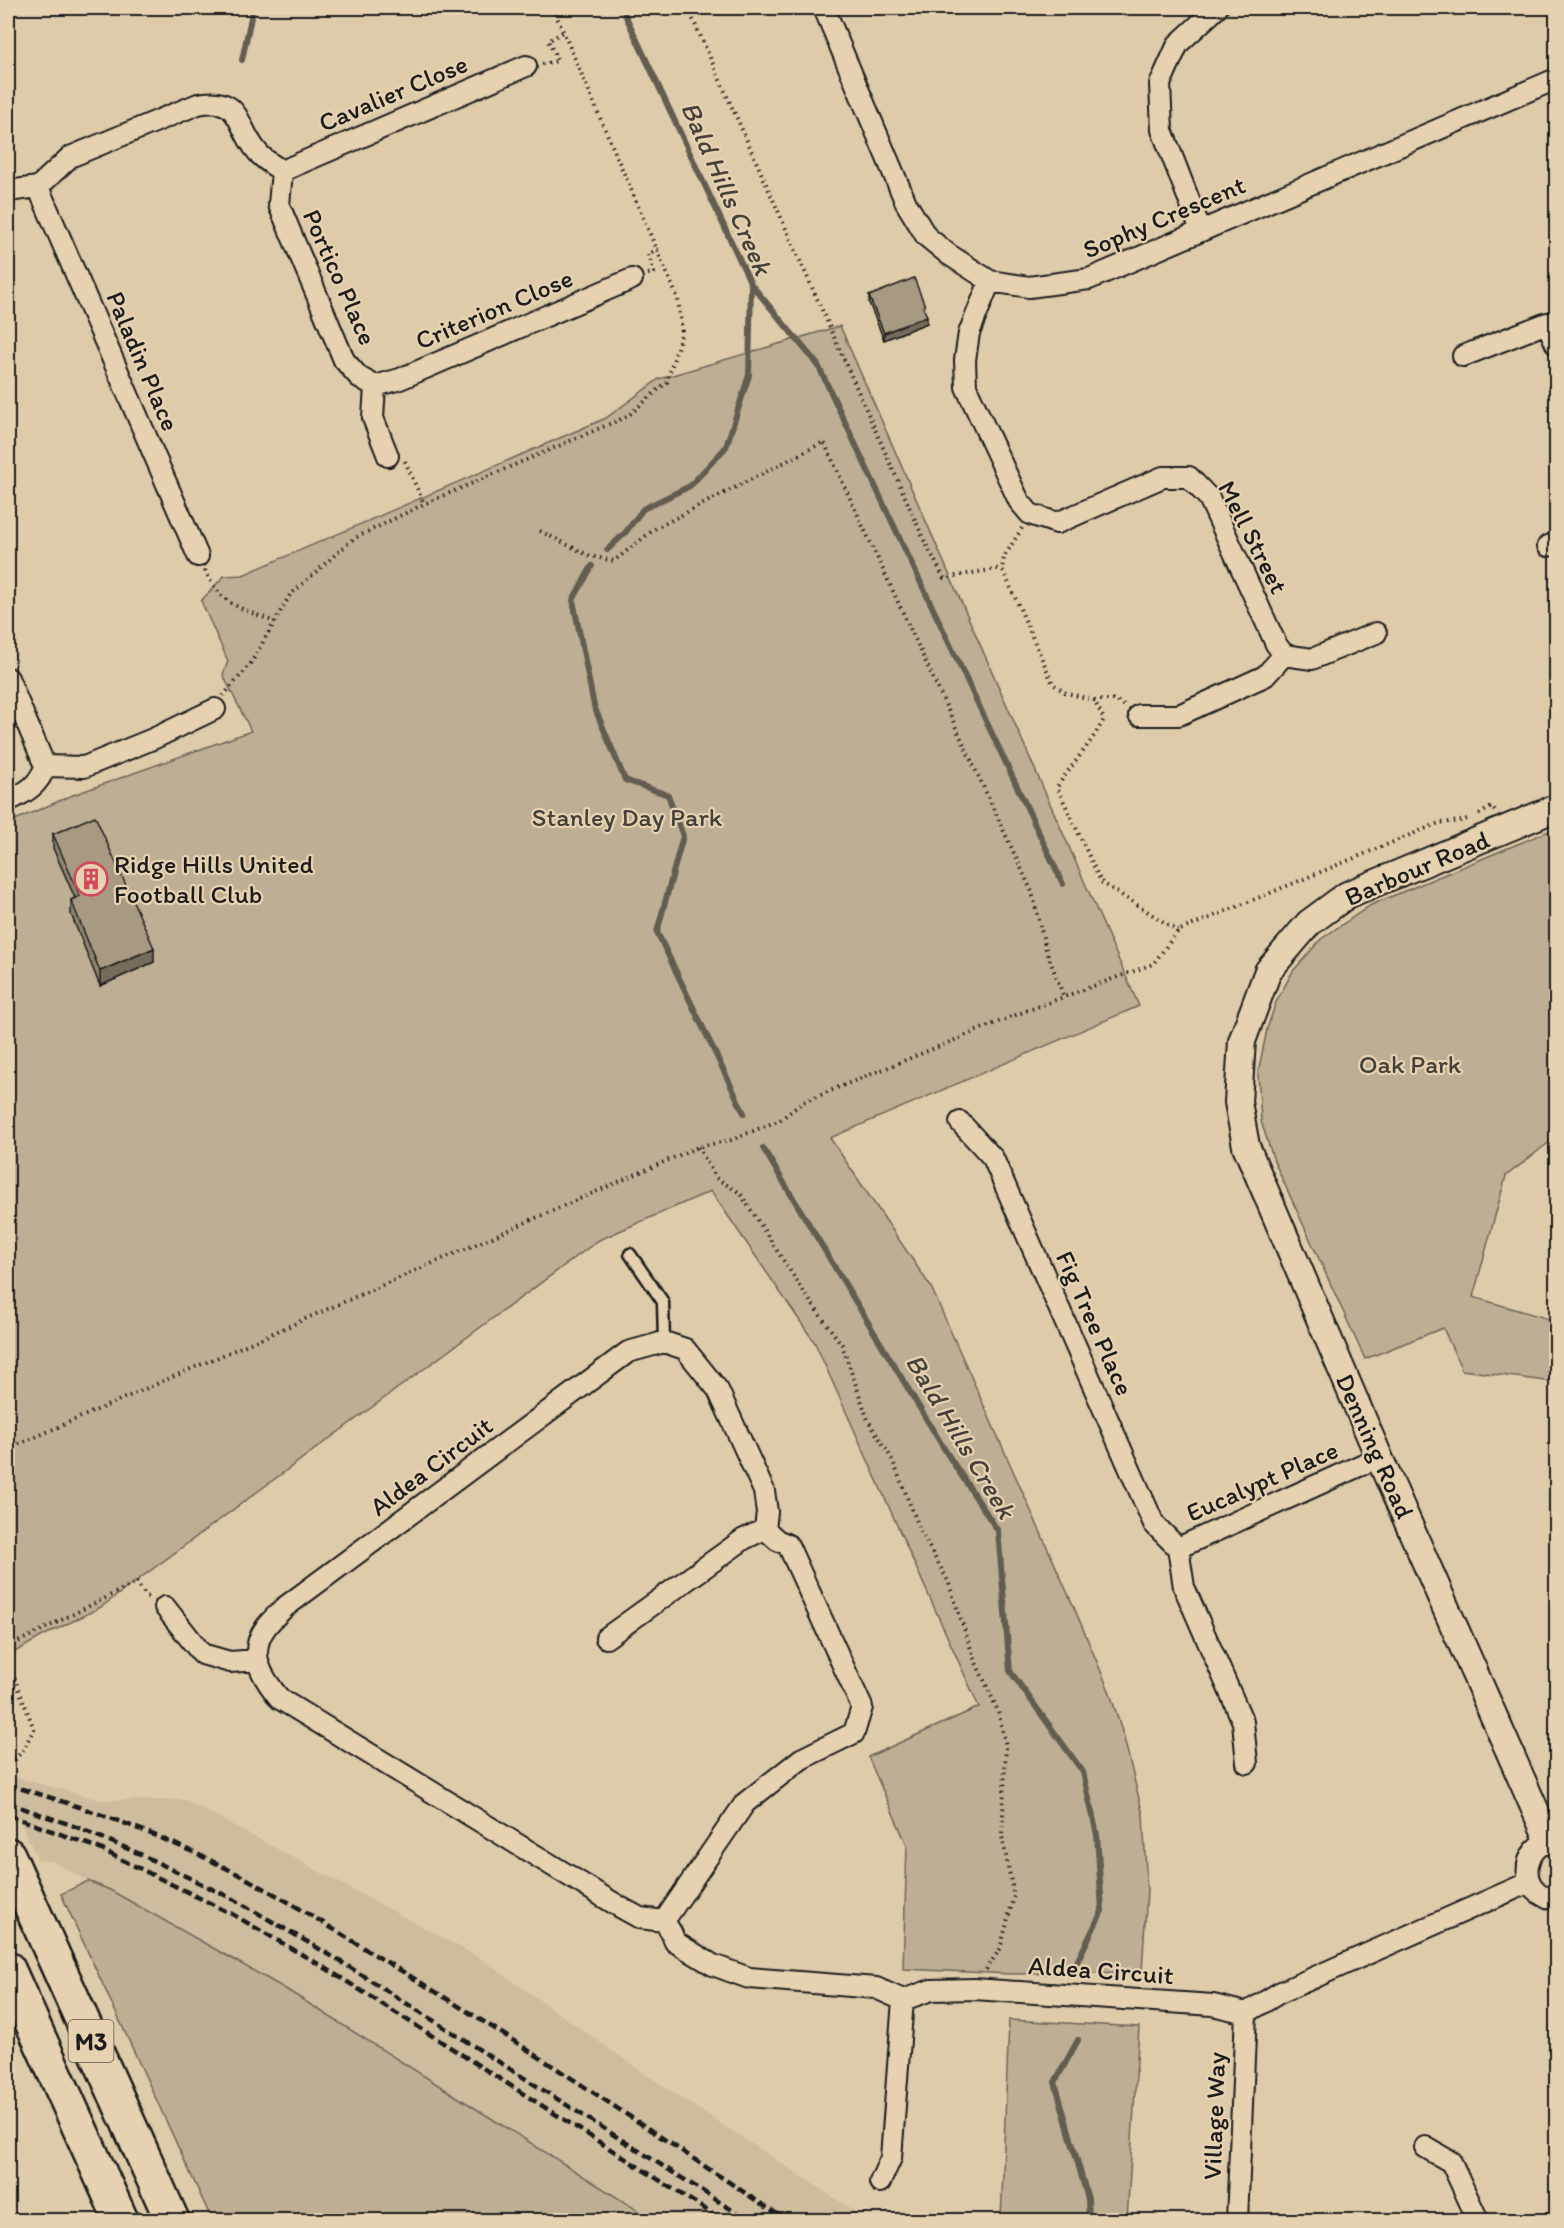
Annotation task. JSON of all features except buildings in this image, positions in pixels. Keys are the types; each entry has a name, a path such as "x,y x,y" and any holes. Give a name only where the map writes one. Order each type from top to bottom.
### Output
{"highway":[{"name":"M3","path":"9,1858 172,2220"},
{"name":"M3","path":"8,1969 121,2220"}],"street":[{"name":"Sophy Crescent","path":"824,8 906,203 926,236 948,254 990,281 1029,287 1089,279 1557,79"},
{"path":"1201,231 1162,130 1160,84 1178,44 1217,8"},
{"name":"Cavalier Close","path":"282,171 526,66"},
{"path":"8,191 38,187 70,157 198,104 212,101 228,106 239,117 256,150 282,171"},
{"name":"Portico Place","path":"282,171 279,205 340,349 345,360 359,377 375,386"},
{"name":"Paladin Place","path":"38,187 198,556"},
{"name":"Criterion Close","path":"375,386 400,379 633,279"},
{"path":"990,281 969,333 965,360 966,387 1019,501 1030,514"},
{"path":"1463,356 1552,321 1557,344"},
{"path":"375,386 373,418 386,451"},
{"name":"Mell Street","path":"1030,514 1057,523 1163,477 1190,477 1209,498 1276,644 1284,655"},
{"path":"1139,715 1179,715 1265,676 1284,655 1312,659 1376,633"},
{"path":"8,678 45,766 43,777 26,792 8,801"},
{"path":"45,766 84,767 155,738 214,709"},
{"name":"Barbour Road","path":"1242,1041 1268,971 1309,923 1337,901 1557,808"},
{"name":"Denning Road","path":"1242,1041 1238,1102 1246,1146 1379,1457 1553,1840 1540,1845 1533,1852 1527,1871 1530,1882"},
{"name":"Fig Tree Place","path":"960,1122 993,1158 1154,1524 1178,1548"},
{"path":"664,1342 685,1349 718,1390 764,1491 765,1529"},
{"name":"Aldea Circuit","path":"257,1660 264,1629 285,1607 628,1352 664,1342"},
{"name":"Eucalypt Place","path":"1247,1763 1243,1722 1184,1587 1178,1548 1379,1457"},
{"path":"606,1638 744,1539 765,1529"},
{"path":"664,1921 745,1803 801,1760 854,1733 862,1707 788,1545 777,1540 765,1529"},
{"path":"165,1607 202,1654 230,1662 257,1660 263,1678 280,1699 640,1918 664,1921"},
{"path":"1246,2013 1279,1993 1530,1882 1543,1896 1557,1899"},
{"path":"664,1921 675,1942 713,1965 749,1978 876,1988 903,2000 891,2158 880,2182"},
{"name":"Aldea Circuit","path":"903,2000 931,1990 974,1989 1213,2005 1246,2013"},
{"name":"Village Way","path":"1237,2220 1246,2013"},
{"path":"1425,2147 1451,2162 1478,2220"}],"lane":[{"path":"630,1254 663,1302 664,1342"}],"path":[{"path":"214,709 227,688 251,663 290,596 353,539 424,504 628,416 667,382 682,332 678,299 553,8"},
{"path":"688,8 925,542 944,578 1002,568"},
{"path":"526,66 558,61 548,41 563,32"},
{"path":"540,531 590,556 615,561 656,528 824,442 1032,892 1046,950 1064,997"},
{"path":"386,451 392,445 399,447 424,504"},
{"path":"1030,514 1004,557 1002,568 1053,684 1066,693 1094,700 1115,700 1139,715"},
{"path":"198,556 211,584 226,601 275,622"},
{"path":"1094,700 1104,719 1096,735 1057,787 1101,882 1179,931"},
{"path":"8,1449 698,1147 731,1140 780,1120 803,1102 1064,997 1153,964 1179,931 1439,823 1461,821 1492,807"},
{"path":"698,1147 716,1178 740,1192 807,1297 842,1345 868,1420 892,1459 921,1532 948,1581 974,1658 998,1711 1006,1746 1002,1836 1014,1896 1000,1949 974,1989"},
{"path":"8,1647 137,1582 146,1596 165,1607"},
{"path":"8,1661 34,1729 23,1750 8,1768"}],"shaded area":[{"path":"8,1775 100,1800 186,1800 480,1958 651,2078 868,2220 653,2220 284,1988 110,1890 52,1861 38,1860 8,1795"}],"green space":[{"name":"Stanley Day Park","path":"840,326 1139,1006 830,1138 931,1287 1110,1693 1143,1815 1147,1890 1142,1972 1011,1974 903,1969 907,1845 868,1757 979,1707 815,1343 711,1191 599,1240 101,1607 8,1656 8,823 73,795 251,731 223,675 228,661 201,601 224,576 243,575 606,418 659,379"},
{"name":"Oak Park","path":"1556,828 1556,1137 1506,1176 1473,1297 1556,1321 1556,1366 1553,1382 1462,1370 1443,1328 1365,1359 1274,1161 1261,1121 1258,1073 1267,1029 1276,1002 1293,971 1321,939 1371,905"},
{"path":"88,1881 110,1890 284,1988 653,2220 212,2220 61,1894"},
{"path":"1009,2020 1139,2027 1127,2220 1001,2220"}],"waterway":[{"path":"242,60 253,8"},
{"name":"Bald Hills Creek","path":"607,550 625,533 643,509 690,486 726,447 749,375 751,284 622,8"},
{"path":"751,284 818,365 1063,884"},
{"name":"Bald Hills Creek","path":"592,566 573,600 594,706 625,780 668,795 683,836 657,932 744,1113"},
{"name":"Bald Hills Creek","path":"763,1148 948,1455 998,1531 1010,1671 1083,1772 1097,1835 1102,1911 1076,1964"},
{"name":"Bald Hills Creek","path":"1078,2040 1055,2082 1088,2199 1089,2220"}],"railway":[{"path":"8,1785 75,1805 173,1843 236,1873 283,1899 494,2028 786,2220"},
{"path":"8,1803 74,1826 140,1854 237,1901 335,1958 748,2220"},
{"path":"8,1815 96,1847 232,1914 327,1969 722,2220"}],"place":[{"name":"Ridge Hills United Football Club","path":"91,879"}]}
